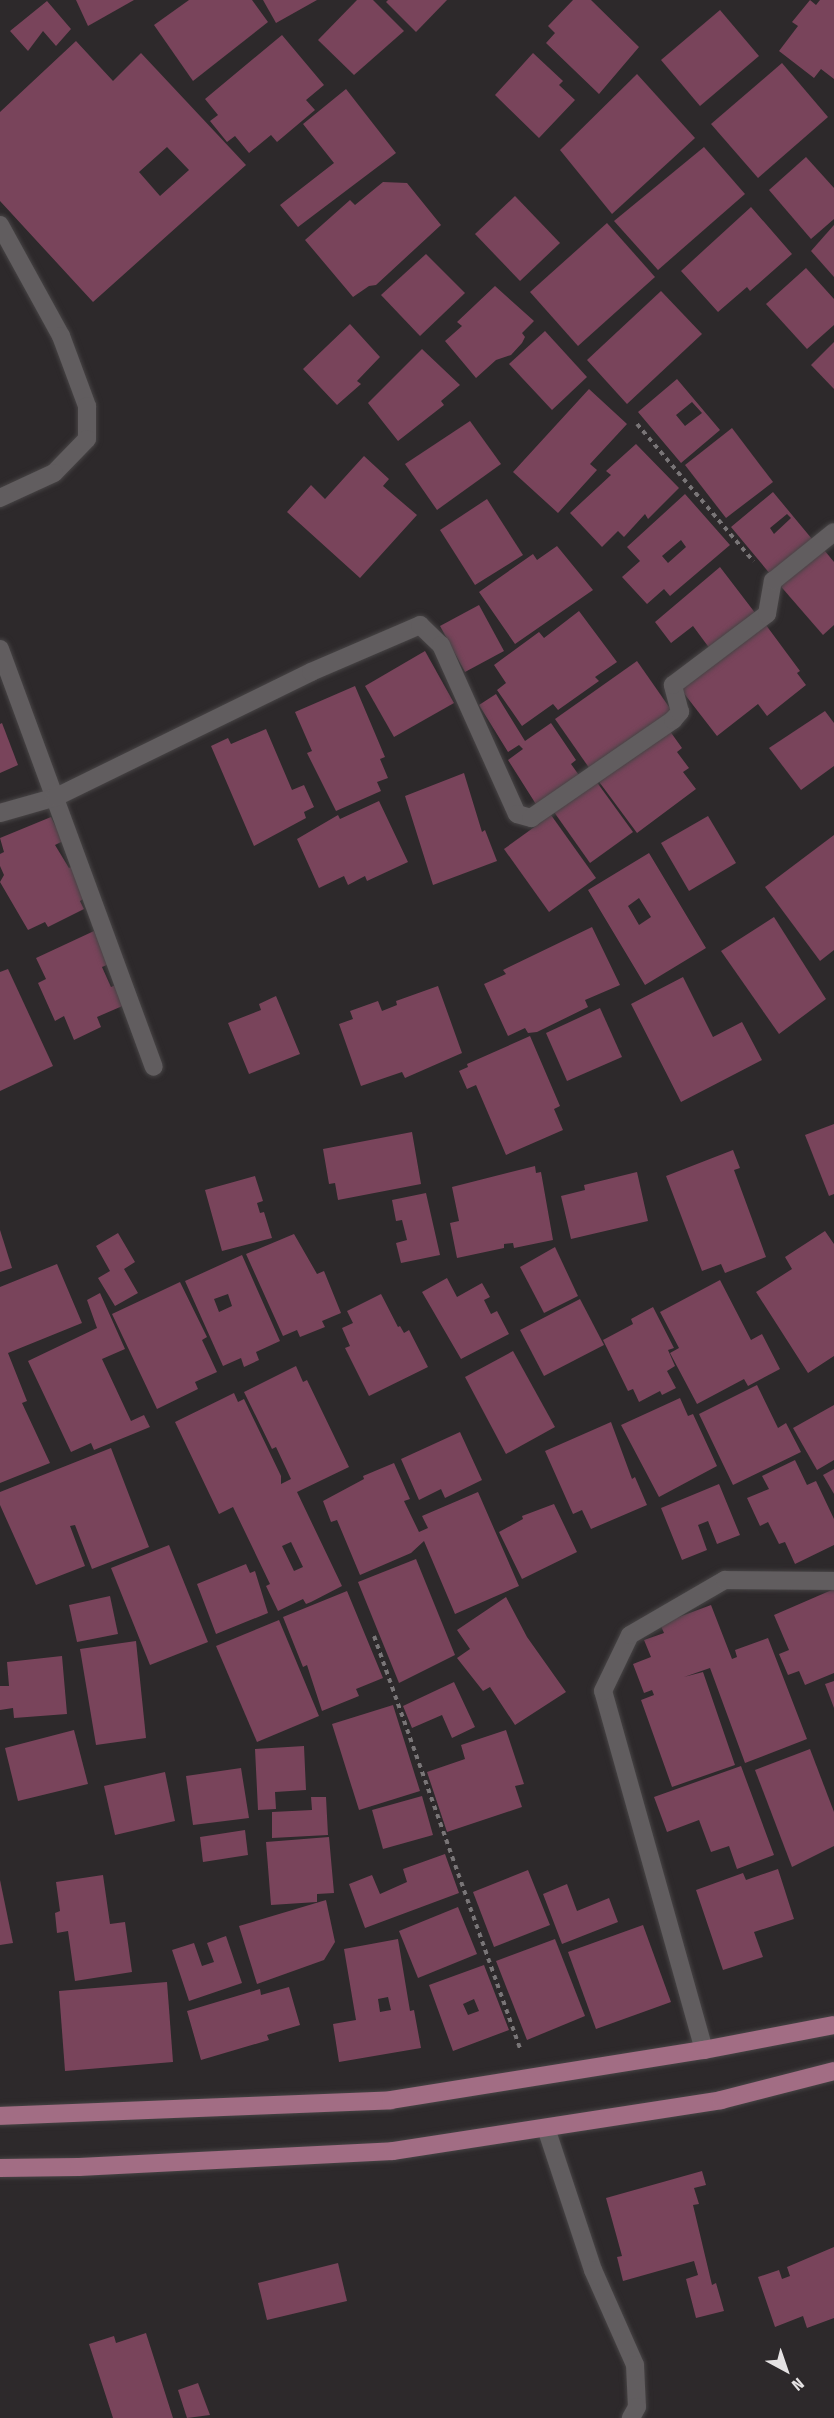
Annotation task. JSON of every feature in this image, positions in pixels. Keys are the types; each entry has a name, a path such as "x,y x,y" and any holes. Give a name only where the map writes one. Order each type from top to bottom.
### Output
{"main road":[{"path":"0,2116 391,2100 704,2050 834,2025"},
{"path":"0,2168 79,2167 393,2151 721,2100 834,2070"}],"street":[{"path":"0,225 61,336 87,406 87,439 54,473 0,498"},
{"path":"0,813 56,797 311,672 420,625 441,645 516,814 531,818 674,720 680,712 673,685 767,614 773,581 834,532"},
{"path":"0,649 154,1067"},
{"path":"704,2050 603,1691 630,1635 724,1580 834,1581"},
{"path":"546,2128 593,2270 635,2365 638,2407 631,2418"}],"path":[{"path":"637,424 773,581"},
{"path":"374,1636 532,2079"}],"building":[{"path":"76,0 134,0 88,26"},
{"path":"189,0 252,0 268,22 193,81 154,25"},
{"path":"263,0 317,0 276,23"},
{"path":"357,0 373,0 404,31 354,75 318,40"},
{"path":"388,0 447,0 416,32 386,2"},
{"path":"573,0 591,0 639,47 599,94 546,43 555,33 548,26"},
{"path":"810,0 816,5 820,0 834,0 834,79 821,69 814,78 779,51 798,26 792,22"},
{"path":"47,1 71,29 56,46 43,31 28,51 10,31"},
{"path":"720,10 759,56 700,106 661,60"},
{"path":"282,35 324,85 306,100 315,110 277,142 271,135 249,153 235,136 227,142 210,121 218,115 205,99"},
{"path":"76,41 113,81 141,53 246,165 93,302 0,201 0,112","holes":["167,147 189,170 160,196 139,172"]},
{"path":"533,53 563,81 559,85 575,100 539,138 495,95"},
{"path":"782,63 828,117 758,178 711,124"},
{"path":"637,74 695,138 612,214 560,150"},
{"path":"346,89 396,153 298,227 280,205 334,163 303,124"},
{"path":"704,147 745,194 658,270 614,221"},
{"path":"806,157 834,188 834,219 811,239 769,190"},
{"path":"383,182 407,183 441,225 376,285 369,286 353,297 305,240 350,200 355,205"},
{"path":"515,196 560,243 520,281 475,234"},
{"path":"751,207 792,254 750,291 747,287 718,312 681,271"},
{"path":"607,223 655,277 578,346 530,292"},
{"path":"834,225 834,277 811,251"},
{"path":"426,254 465,293 420,336 381,295"},
{"path":"806,268 834,299 834,325 807,349 766,304"},
{"path":"495,286 534,321 522,333 525,337 522,343 511,355 496,360 476,378 445,341 462,326 457,322"},
{"path":"661,291 702,334 627,404 587,360"},
{"path":"350,324 380,357 357,381 361,384 337,405 303,369"},
{"path":"545,331 587,377 552,410 509,364"},
{"path":"834,342 834,389 811,365"},
{"path":"422,349 460,385 441,401 444,405 398,441 368,403"},
{"path":"677,379 720,430 681,463 638,412","holes":["692,402 702,413 685,426 676,415"]},
{"path":"589,389 627,424 590,464 597,470 558,513 513,472"},
{"path":"470,421 501,464 437,510 405,464"},
{"path":"732,428 773,482 726,518 685,465"},
{"path":"636,444 679,488 648,519 645,514 624,537 618,531 602,547 570,513 611,475 606,471"},
{"path":"364,456 389,479 383,486 417,515 360,578 287,512 311,485 325,499"},
{"path":"773,492 812,539 771,575 731,527","holes":["787,514 791,518 774,534 770,528"]},
{"path":"685,494 730,545 670,596 664,589 647,604 622,577 640,561 627,547","holes":["681,540 686,547 668,563 662,556"]},
{"path":"487,499 523,555 475,585 440,530"},
{"path":"820,545 834,562 834,625 823,635 777,582"},
{"path":"557,546 593,590 515,644 479,592 533,554 537,560"},
{"path":"720,567 759,618 713,653 693,626 671,643 655,622"},
{"path":"479,605 504,651 465,672 440,626"},
{"path":"579,611 617,662 595,677 599,681 558,710 553,704 522,726 497,690 506,683 494,665 539,632 544,638"},
{"path":"763,621 800,671 797,673 806,685 767,716 758,704 717,736 679,687"},
{"path":"425,651 454,703 394,737 365,686"},
{"path":"637,661 674,714 592,772 555,719"},
{"path":"355,686 385,757 380,759 388,778 377,782 381,791 336,811 307,753 312,751 295,712"},
{"path":"496,694 525,741 551,723 576,760 571,764 581,778 539,809 508,760 523,749 519,745 508,752 479,705"},
{"path":"825,711 834,723 834,766 801,790 769,748"},
{"path":"2,723 18,765 0,773 0,724"},
{"path":"667,727 682,748 677,752 689,768 683,772 696,789 637,833 597,779"},
{"path":"266,729 292,790 304,785 314,807 304,812 306,818 254,846 211,746 228,738 231,744"},
{"path":"464,773 482,832 485,830 497,861 433,885 405,796"},
{"path":"596,781 633,832 590,863 554,812"},
{"path":"379,801 408,862 367,881 365,876 348,885 344,876 319,888 297,839 338,815 340,819"},
{"path":"551,815 596,878 549,912 504,849"},
{"path":"708,816 736,863 689,891 661,843"},
{"path":"51,817 63,841 55,845 69,868 73,866 88,896 80,901 84,909 48,927 45,922 28,930 0,882 4,875 0,866 0,854 4,852 0,838"},
{"path":"834,835 834,950 820,961 765,887"},
{"path":"649,853 706,948 645,985 588,890","holes":["639,898 651,917 639,925 628,906"]},
{"path":"774,917 826,999 779,1034 721,951"},
{"path":"592,927 620,985 585,1000 588,1007 537,1032 528,1033 525,1028 508,1036 484,984 506,974 503,970"},
{"path":"94,931 109,964 102,967 111,987 118,984 127,1004 97,1017 101,1027 74,1040 64,1016 55,1021 38,983 46,979 36,958"},
{"path":"8,969 53,1066 0,1091 0,972"},
{"path":"683,977 713,1037 742,1022 762,1060 681,1102 631,1004"},
{"path":"438,986 462,1053 405,1078 402,1072 361,1086 339,1024 353,1019 350,1011 378,1001 382,1011 397,1005 396,1001"},
{"path":"276,996 300,1054 249,1074 228,1023 261,1010 259,1004"},
{"path":"600,1008 622,1057 567,1081 546,1033"},
{"path":"530,1036 560,1106 554,1109 563,1130 506,1155 476,1085 467,1089 459,1071 468,1067 467,1064"},
{"path":"834,1124 834,1194 829,1196 805,1135"},
{"path":"412,1132 421,1184 338,1200 335,1183 329,1184 323,1149"},
{"path":"733,1150 740,1168 734,1170 766,1257 725,1273 721,1264 702,1271 666,1176"},
{"path":"535,1166 536,1173 541,1172 553,1240 514,1248 513,1243 504,1244 504,1248 457,1258 450,1223 459,1221 452,1187"},
{"path":"637,1172 648,1221 571,1239 561,1196 585,1190 584,1185"},
{"path":"255,1176 263,1201 257,1203 260,1213 264,1212 272,1238 222,1251 205,1190"},
{"path":"426,1193 440,1255 401,1263 396,1243 407,1240 402,1220 396,1221 392,1200"},
{"path":"0,1230 12,1268 0,1272"},
{"path":"825,1231 834,1244 834,1356 808,1373 756,1292 792,1269 785,1257"},
{"path":"118,1233 135,1262 124,1269 138,1293 115,1306 98,1278 110,1271 96,1246"},
{"path":"294,1234 317,1274 324,1271 341,1313 322,1321 325,1327 300,1337 297,1330 283,1336 246,1254"},
{"path":"555,1247 578,1296 544,1313 520,1267"},
{"path":"242,1255 280,1341 256,1352 259,1360 244,1367 241,1358 223,1366 185,1281","holes":["228,1294 232,1306 219,1312 214,1299"]},
{"path":"57,1264 82,1323 8,1353 27,1401 22,1403 50,1463 0,1483 0,1287"},
{"path":"447,1278 457,1297 482,1283 490,1297 484,1300 491,1314 497,1311 509,1334 461,1359 422,1292"},
{"path":"720,1280 751,1340 762,1334 780,1369 748,1386 744,1379 697,1404 670,1353 679,1348 660,1312"},
{"path":"180,1282 207,1337 202,1340 217,1372 195,1382 198,1389 157,1409 112,1314"},
{"path":"100,1293 125,1349 102,1359 131,1421 144,1415 150,1427 94,1450 91,1443 71,1452 28,1361 97,1328 87,1300"},
{"path":"381,1294 398,1327 400,1326 404,1333 409,1330 428,1367 369,1396 345,1348 350,1346 342,1328 353,1323 347,1311"},
{"path":"580,1299 604,1345 544,1376 520,1330"},
{"path":"653,1307 674,1348 668,1350 675,1366 667,1371 676,1388 662,1395 660,1391 639,1402 633,1389 628,1391 603,1340 633,1324 631,1319"},
{"path":"513,1351 555,1427 506,1454 465,1377"},
{"path":"296,1366 303,1382 307,1380 349,1467 297,1492 342,1586 306,1604 303,1599 278,1611 266,1586 270,1584 233,1507 219,1514 175,1422 234,1393 238,1402 244,1399 281,1476 281,1484 291,1479 276,1447 272,1449 244,1392","holes":["291,1542 303,1567 294,1571 282,1546"]},
{"path":"757,1385 778,1428 786,1423 801,1452 733,1485 699,1414"},
{"path":"680,1398 688,1416 693,1414 717,1466 659,1497 621,1425"},
{"path":"834,1405 834,1460 817,1470 793,1428"},
{"path":"611,1422 632,1479 635,1477 647,1505 591,1529 582,1510 573,1514 545,1451"},
{"path":"460,1432 482,1480 445,1498 441,1489 419,1500 401,1459"},
{"path":"111,1448 149,1547 92,1569 75,1525 70,1526 85,1566 36,1585 0,1505 0,1492"},
{"path":"795,1460 807,1485 816,1481 834,1519 834,1545 795,1564 785,1542 779,1544 768,1522 760,1526 747,1498 769,1489 762,1476"},
{"path":"394,1463 410,1499 404,1501 419,1532 428,1528 422,1516 478,1492 519,1586 455,1614 424,1541 411,1553 360,1575 337,1520 331,1522 323,1501 364,1479 363,1476"},
{"path":"834,1469 834,1494 823,1475"},
{"path":"719,1484 740,1535 717,1544 708,1521 698,1525 707,1550 682,1560 661,1508"},
{"path":"554,1504 577,1552 522,1579 499,1532 523,1519 522,1516"},
{"path":"169,1545 208,1642 150,1665 111,1568"},
{"path":"416,1559 455,1655 399,1683 358,1582"},
{"path":"246,1564 250,1573 255,1571 268,1613 216,1634 197,1584"},
{"path":"834,1589 834,1673 805,1685 799,1671 788,1675 779,1654 789,1650 774,1615"},
{"path":"347,1591 383,1678 356,1689 359,1696 322,1711 307,1665 303,1667 283,1617"},
{"path":"110,1596 118,1634 77,1642 69,1605"},
{"path":"506,1597 527,1637 566,1692 515,1725 490,1687 483,1691 457,1658 470,1649 457,1630"},
{"path":"711,1605 732,1659 737,1657 735,1650 768,1638 807,1739 745,1763 710,1668 684,1677 703,1672 735,1765 672,1787 641,1700 654,1695 652,1690 644,1693 633,1664 651,1657 644,1640 664,1633 660,1624"},
{"path":"279,1620 319,1716 257,1742 216,1646"},
{"path":"136,1641 146,1738 96,1745 80,1649"},
{"path":"62,1656 67,1714 14,1718 13,1708 0,1710 0,1686 9,1686 7,1662"},
{"path":"834,1681 834,1708 825,1684"},
{"path":"454,1682 475,1727 452,1738 442,1715 412,1728 403,1706"},
{"path":"393,1705 420,1791 359,1810 332,1724"},
{"path":"74,1730 88,1784 18,1801 5,1748"},
{"path":"506,1730 524,1784 515,1786 522,1807 447,1832 427,1772 465,1759 461,1745"},
{"path":"304,1746 306,1790 275,1792 276,1809 258,1810 255,1749"},
{"path":"810,1749 834,1812 834,1846 792,1867 755,1770"},
{"path":"741,1766 774,1855 737,1869 729,1846 711,1852 699,1820 667,1832 654,1797"},
{"path":"241,1768 249,1818 193,1825 186,1776"},
{"path":"165,1772 175,1821 115,1835 104,1786"},
{"path":"422,1796 433,1835 383,1849 372,1810"},
{"path":"311,1797 326,1797 328,1835 272,1838 272,1812 312,1810"},
{"path":"245,1830 248,1855 203,1862 200,1837"},
{"path":"329,1837 334,1893 317,1894 317,1902 271,1905 266,1842"},
{"path":"445,1854 459,1893 365,1928 349,1884 372,1875 380,1894 407,1882 403,1869"},
{"path":"778,1869 794,1919 754,1932 763,1957 723,1970 696,1890 743,1873 746,1880"},
{"path":"528,1870 550,1925 494,1947 473,1892"},
{"path":"103,1875 110,1924 125,1922 132,1972 75,1981 68,1931 57,1933 55,1913 60,1911 56,1882"},
{"path":"0,1880 13,1943 0,1945"},
{"path":"567,1884 577,1911 609,1898 618,1922 562,1944 543,1894"},
{"path":"326,1900 335,1942 324,1960 257,1984 239,1926"},
{"path":"458,1907 477,1954 418,1978 399,1931"},
{"path":"643,1925 671,2002 596,2029 568,1952"},
{"path":"226,1936 242,1983 189,2001 172,1950 194,1943 202,1966 214,1962 207,1943"},
{"path":"398,1939 410,2011 414,2010 421,2048 339,2062 333,2024 356,2020 344,1949","holes":["388,1997 391,2010 380,2012 378,1999"]},
{"path":"555,1939 585,2016 527,2040 496,1961"},
{"path":"484,1965 509,2030 453,2051 429,1985","holes":["474,1999 479,2011 468,2015 463,2004"]},
{"path":"167,1982 173,2062 65,2071 59,1991"},
{"path":"289,1987 300,2025 267,2035 269,2040 201,2060 187,2011 260,1989 261,1995"},
{"path":"702,2171 706,2185 694,2188 699,2204 693,2205 712,2285 716,2283 724,2311 696,2318 686,2279 698,2275 694,2261 623,2281 617,2257 622,2256 606,2198"},
{"path":"834,2247 834,2318 807,2328 803,2316 775,2327 758,2277 779,2270 782,2279 790,2276 787,2267"},
{"path":"338,2263 347,2301 267,2320 258,2283"},
{"path":"146,2333 173,2418 113,2418 89,2344 114,2336 116,2343"},
{"path":"198,2383 210,2415 187,2418 178,2390"}]}
